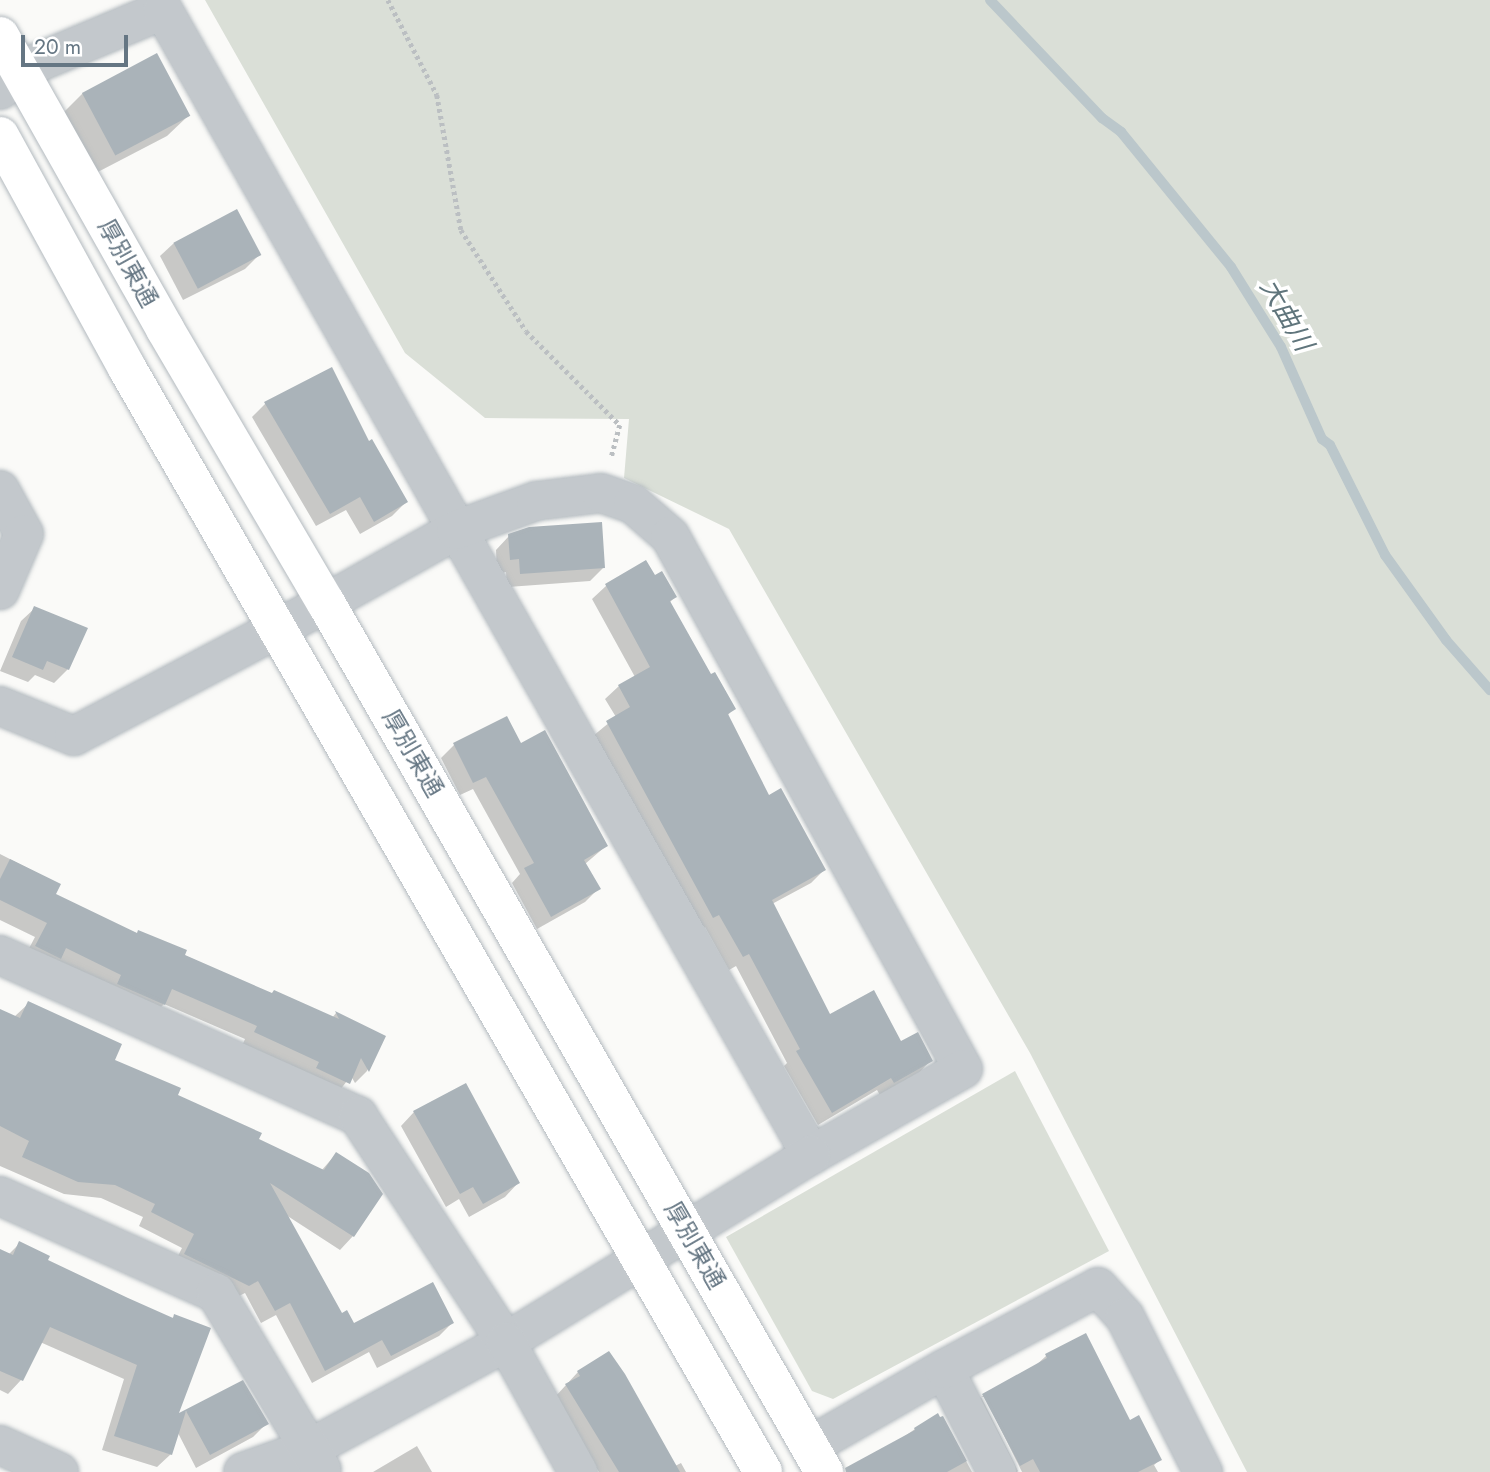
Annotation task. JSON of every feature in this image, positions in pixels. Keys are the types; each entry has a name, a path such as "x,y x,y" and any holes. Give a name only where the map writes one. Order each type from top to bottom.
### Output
{"street":[{"path":"10,80 163,10 811,1156"},
{"name":"厚別東通","path":"0,36 10,80 165,329 326,603 817,1459"},
{"name":"厚別東通","path":"0,136 127,368 763,1472"},
{"path":"0,490 24,534 0,590"},
{"path":"0,706 74,736 326,603 456,530 536,501 601,493 633,504 670,536 963,1069 811,1156 317,1460 243,1472"},
{"path":"0,955 358,1116 506,1342 578,1472"},
{"path":"0,1196 216,1293 317,1460"},
{"path":"817,1459 944,1369 1098,1287 1125,1317 1203,1472"},
{"path":"944,1369 997,1472"},
{"path":"0,1445 59,1472"}],"path":[{"path":"388,0 437,94 460,230 526,331 620,425 601,493"}],"shaded area":[{"path":"205,0 1490,0 1490,1472 1247,1472 1030,1053 729,529 624,478 629,419 485,418 405,353"},
{"path":"1015,1071 1109,1251 833,1399 812,1391 726,1237"}],"building":[{"path":"157,53 190,116 115,156 82,93"},
{"path":"237,209 261,255 198,289 173,243"},
{"path":"332,367 369,441 372,439 408,502 374,522 360,497 330,514 264,402"},
{"path":"602,522 605,568 520,574 519,559 510,560 508,534 529,527"},
{"path":"646,560 655,575 662,571 677,597 670,601 711,674 715,672 736,709 728,714 769,795 781,788 826,870 772,900 830,1014 874,990 901,1041 918,1032 933,1061 894,1083 891,1078 832,1113 796,1051 800,1049 749,954 743,957 719,915 713,918 606,721 630,707 618,685 650,667 605,584"},
{"path":"34,606 88,628 69,670 47,661 43,670 12,657"},
{"path":"507,716 521,743 545,730 608,846 584,860 601,889 551,917 524,868 534,863 486,777 473,783 453,743"},
{"path":"10,859 61,884 56,894 137,933 138,930 187,950 185,955 272,993 274,990 339,1019 335,1011 386,1036 369,1072 361,1058 350,1084 316,1068 319,1062 254,1032 257,1026 172,989 165,1005 117,984 121,975 66,948 61,959 35,946 47,923 0,900 0,879"},
{"path":"28,1001 122,1044 115,1060 181,1088 178,1095 262,1133 259,1139 324,1170 336,1152 369,1173 383,1194 354,1237 270,1183 342,1313 347,1310 354,1323 433,1282 454,1323 391,1356 382,1340 325,1371 290,1303 275,1311 258,1281 249,1286 184,1254 194,1234 151,1212 155,1204 115,1185 78,1182 22,1157 29,1141 0,1126 0,1009 20,1018"},
{"path":"466,1083 520,1183 483,1204 473,1187 460,1194 413,1111"},
{"path":"19,1241 50,1256 48,1260 128,1298 173,1318 174,1314 211,1328 179,1413 243,1380 269,1424 210,1455 186,1411 172,1455 114,1436 137,1365 50,1327 23,1381 0,1371 0,1249 13,1255"},
{"path":"1086,1333 1130,1420 1139,1415 1162,1460 1138,1472 1040,1472 1033,1459 1020,1466 982,1394 1047,1358 1045,1354"},
{"path":"609,1351 625,1374 680,1472 619,1472 565,1384 580,1376 577,1371"},
{"path":"938,1413 940,1417 943,1416 967,1461 947,1472 846,1472 845,1468 915,1430 914,1428"}],"waterway":[{"name":"大曲川","path":"990,0 1102,118 1121,132 1231,267 1281,347 1322,439 1330,445 1385,555 1446,640 1490,690"}]}
